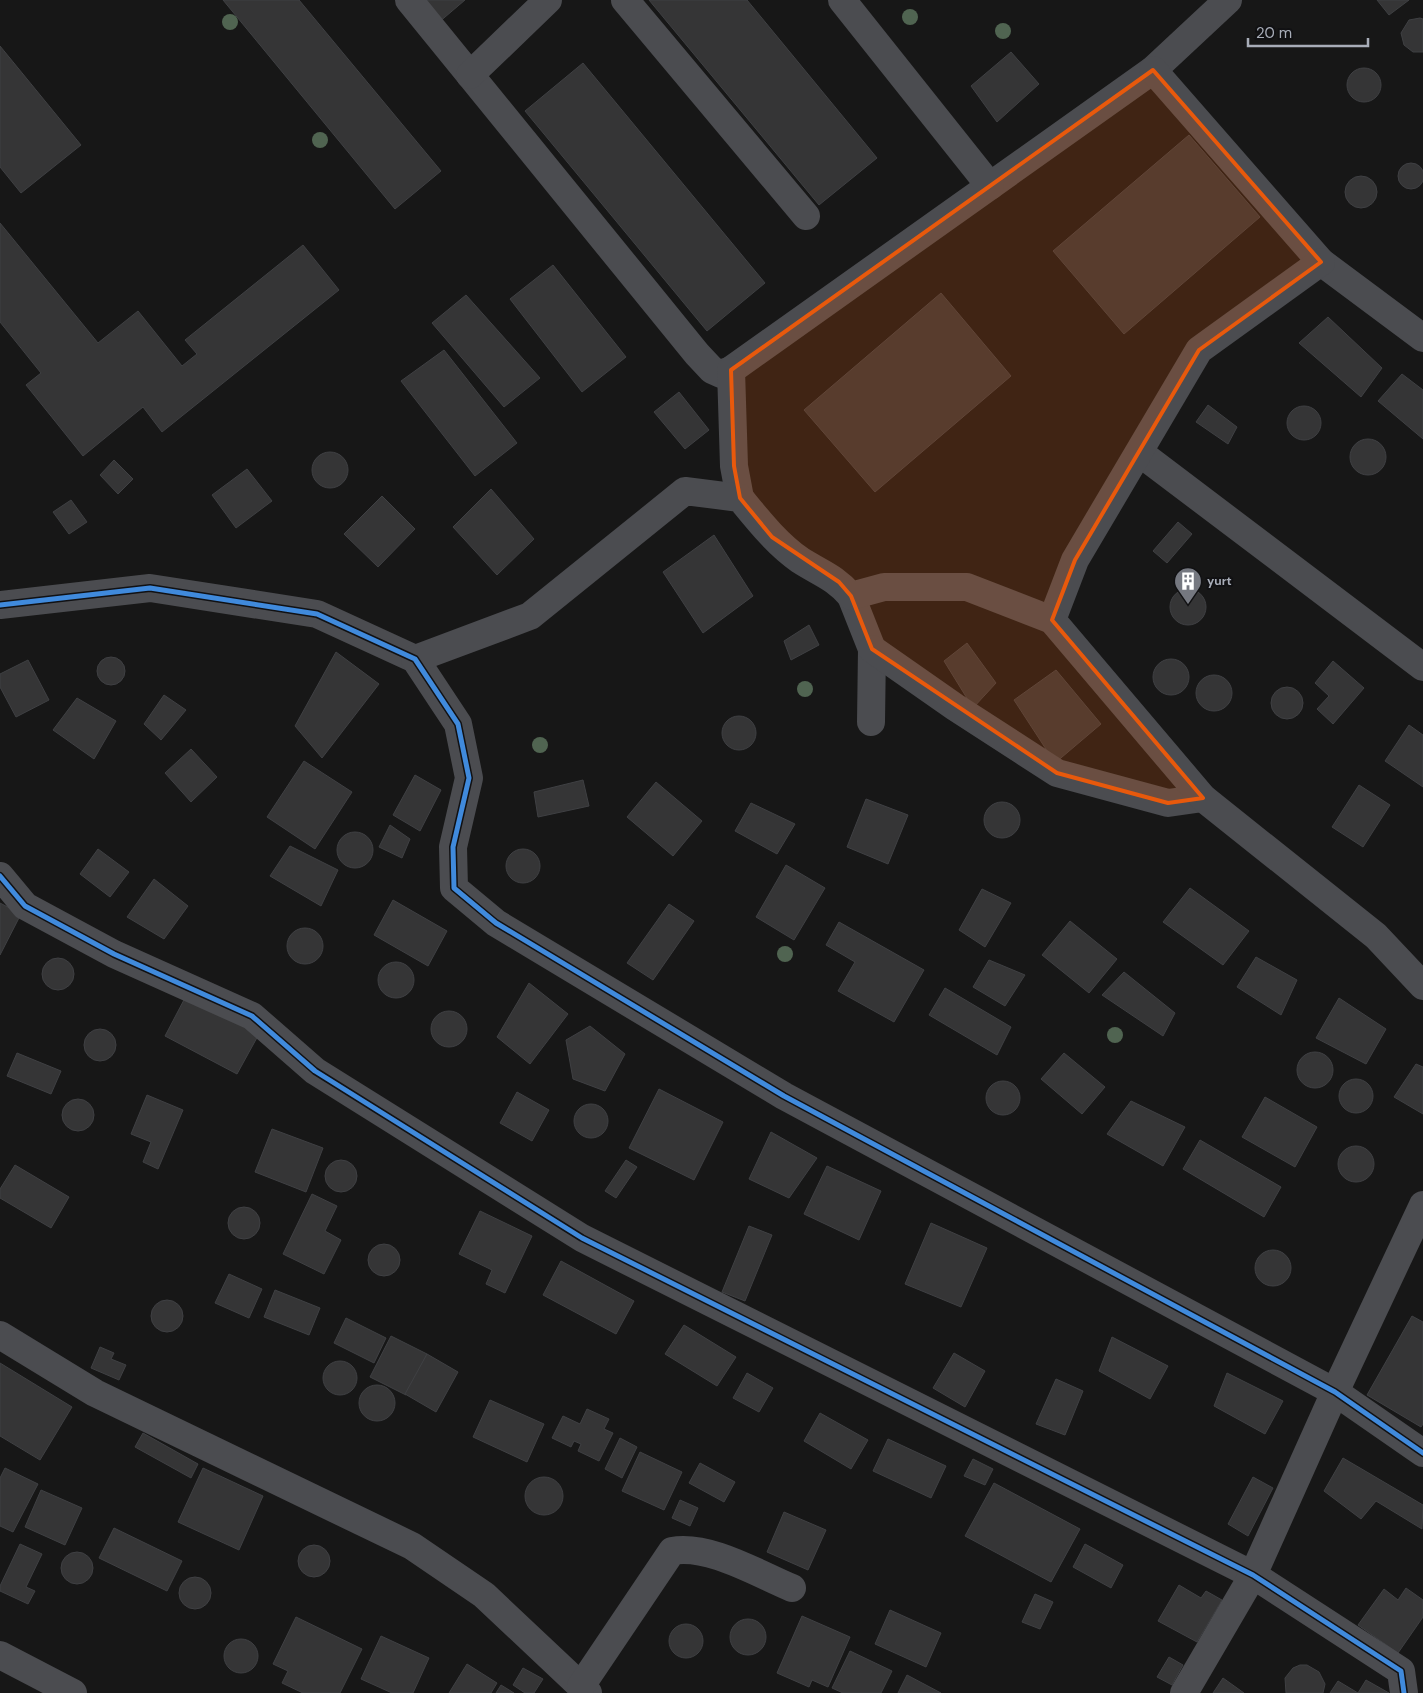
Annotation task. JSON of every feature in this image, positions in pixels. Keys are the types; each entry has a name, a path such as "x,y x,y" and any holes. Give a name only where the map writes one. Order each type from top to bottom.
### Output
{"street":[{"path":"409,0 697,354 712,370 721,374 731,370 1153,70 1228,0"},
{"path":"470,75 548,0"},
{"path":"625,0 806,216"},
{"path":"842,0 990,186"},
{"path":"1153,70 1321,262 1423,338"},
{"path":"1052,620 1076,560 1199,350 1321,262"},
{"path":"731,370 733,459 740,498 772,537 800,560 839,582 850,596 872,649 871,722"},
{"path":"1140,453 1423,666"},
{"path":"415,659 530,616 685,491 740,498"},
{"path":"850,596 884,587 967,587 1052,620 1203,798 1376,936 1423,986"},
{"path":"0,605 150,588 318,614 415,659 458,724 469,778 453,847 454,888 496,922 784,1096 1335,1392 1423,1453"},
{"path":"872,649 955,707 1057,773 1168,803 1203,798"},
{"path":"0,876 25,906 114,954 252,1016 315,1071 582,1238 1252,1575 1401,1671 1404,1693"},
{"path":"1184,1693 1252,1575 1335,1392 1423,1206"},
{"path":"0,1335 96,1392 412,1546 484,1596 584,1690 672,1551 685,1549 712,1554 792,1588"},
{"path":"0,1655 73,1693"}],"highlighted area":[{"path":"1153,70 1321,262 1199,350 1075,560 1052,620 1203,798 1168,803 1057,773 872,649 851,596 839,582 772,537 740,498 734,466 731,370"}],"building":[{"path":"223,0 299,0 441,171 395,209"},
{"path":"419,0 465,0 438,23"},
{"path":"649,0 747,0 877,158 819,205"},
{"path":"1377,0 1409,0 1389,15"},
{"path":"1423,19 1423,52 1413,52 1404,45 1401,33 1409,20"},
{"path":"0,46 81,145 21,193 0,167"},
{"path":"1011,52 1039,84 997,122 971,86"},
{"path":"583,63 765,283 707,331 525,111"},
{"path":"1364,68 1371,69 1376,73 1380,78 1380,92 1376,97 1371,101 1364,102 1357,101 1352,97 1348,92 1347,85 1348,78 1352,73 1357,69"},
{"path":"1189,135 1260,217 1124,334 1053,251"},
{"path":"1411,163 1420,167 1424,176 1420,185 1411,189 1402,185 1398,176 1402,167"},
{"path":"1361,176 1367,177 1372,181 1376,186 1376,198 1372,203 1367,207 1361,208 1355,207 1350,203 1346,198 1345,192 1346,186 1350,181 1355,177"},
{"path":"0,223 98,343 138,311 182,366 197,354 185,340 303,245 339,290 162,432 143,407 83,456 26,385 41,373 0,322"},
{"path":"553,265 626,357 582,392 510,299"},
{"path":"941,293 1011,376 875,492 804,410"},
{"path":"466,295 540,378 504,407 432,323"},
{"path":"1328,317 1382,368 1361,397 1299,343"},
{"path":"444,350 517,443 475,476 401,381"},
{"path":"1402,374 1423,390 1423,439 1378,401"},
{"path":"679,392 709,430 685,449 654,412"},
{"path":"1208,405 1237,427 1228,444 1196,422"},
{"path":"1304,406 1311,407 1316,411 1320,416 1320,430 1316,435 1311,439 1304,440 1297,439 1292,435 1288,430 1287,423 1288,416 1292,411 1297,407"},
{"path":"1368,439 1380,445 1386,457 1380,469 1368,475 1356,469 1350,457 1356,445"},
{"path":"330,452 342,458 348,470 342,482 330,488 318,482 312,470 318,458"},
{"path":"114,460 133,479 118,494 100,475"},
{"path":"247,469 272,501 236,528 212,495"},
{"path":"491,489 534,539 497,575 453,527"},
{"path":"382,496 415,529 378,567 344,534"},
{"path":"71,500 87,522 69,534 53,512"},
{"path":"1178,522 1192,534 1167,563 1153,551"},
{"path":"714,535 753,596 703,633 663,572"},
{"name":"yurt","path":"1188,589 1195,590 1201,594 1205,600 1205,614 1201,620 1195,624 1188,625 1181,624 1175,620 1171,614 1170,607 1171,600 1175,594 1181,590"},
{"path":"809,625 819,645 791,660 784,641"},
{"path":"967,643 996,683 973,708 944,661"},
{"path":"336,652 379,684 322,758 295,726"},
{"path":"111,657 121,661 125,671 121,681 111,685 101,681 97,671 101,661"},
{"path":"1171,659 1184,664 1189,677 1184,690 1171,695 1158,690 1153,677 1158,664"},
{"path":"28,660 49,700 16,717 0,687 0,674"},
{"path":"1333,661 1364,688 1333,724 1317,709 1329,696 1315,683"},
{"path":"1056,670 1101,724 1055,763 1014,700"},
{"path":"1214,675 1227,680 1232,693 1227,706 1214,711 1201,706 1196,693 1201,680"},
{"path":"1287,687 1299,691 1303,703 1299,715 1287,719 1275,715 1271,703 1275,691"},
{"path":"164,695 186,710 161,740 144,724"},
{"path":"77,698 116,721 94,759 53,730"},
{"path":"739,716 746,717 751,721 755,726 755,740 751,745 746,749 739,750 732,749 727,745 723,740 722,733 723,726 727,721 732,717"},
{"path":"1409,725 1423,735 1423,787 1385,761"},
{"path":"191,749 217,777 191,802 165,773"},
{"path":"304,761 352,792 315,849 267,817"},
{"path":"415,775 441,790 420,831 393,815"},
{"path":"583,780 589,806 538,817 534,792"},
{"path":"656,782 702,821 673,856 627,817"},
{"path":"1359,785 1390,805 1363,847 1332,827"},
{"path":"866,799 908,815 888,864 847,847"},
{"path":"1002,802 1014,808 1020,820 1014,832 1002,838 990,832 984,820 990,808"},
{"path":"751,803 795,824 777,854 735,831"},
{"path":"390,825 410,839 402,858 379,847"},
{"path":"355,832 367,838 373,850 367,862 355,868 343,862 337,850 343,838"},
{"path":"290,846 338,870 321,906 270,876"},
{"path":"98,849 129,872 110,897 80,874"},
{"path":"523,849 530,850 535,854 539,859 539,873 535,878 530,882 523,883 516,882 511,878 507,873 506,866 507,859 511,854 516,850"},
{"path":"786,865 825,888 794,940 756,917"},
{"path":"154,879 188,906 164,939 127,917"},
{"path":"1190,888 1249,931 1223,965 1163,922"},
{"path":"982,889 1011,903 985,947 959,930"},
{"path":"393,900 447,931 428,966 374,935"},
{"path":"0,903 21,914 0,955"},
{"path":"669,904 694,921 653,980 627,963"},
{"path":"1070,921 1117,959 1089,993 1042,955"},
{"path":"839,922 924,970 894,1022 838,991 855,962 826,945"},
{"path":"305,928 317,934 323,946 317,958 305,964 293,958 287,946 293,934"},
{"path":"1256,957 1297,980 1281,1015 1237,987"},
{"path":"58,958 64,959 69,963 73,968 73,980 69,985 64,989 58,990 52,989 47,985 43,980 42,974 43,968 47,963 52,959"},
{"path":"989,960 1025,975 1005,1006 973,987"},
{"path":"396,962 408,968 414,980 408,992 396,998 384,992 378,980 384,968"},
{"path":"1124,972 1175,1013 1163,1036 1102,995"},
{"path":"529,983 568,1014 530,1064 497,1037"},
{"path":"945,988 1011,1027 997,1055 929,1015"},
{"path":"186,996 259,1034 237,1074 165,1036"},
{"path":"1339,998 1386,1029 1366,1064 1316,1038"},
{"path":"449,1011 461,1017 467,1029 461,1041 449,1047 437,1041 431,1029 437,1017"},
{"path":"590,1026 625,1054 605,1091 573,1079 566,1040"},
{"path":"100,1029 106,1030 111,1034 115,1039 115,1051 111,1056 106,1060 100,1061 94,1060 89,1056 85,1051 84,1045 85,1039 89,1034 94,1030"},
{"path":"1315,1052 1327,1058 1333,1070 1327,1082 1315,1088 1303,1082 1297,1070 1303,1058"},
{"path":"17,1053 61,1071 51,1094 7,1076"},
{"path":"1064,1053 1105,1087 1082,1114 1041,1079"},
{"path":"1416,1064 1423,1067 1423,1114 1394,1097"},
{"path":"1356,1079 1363,1080 1368,1084 1372,1089 1372,1103 1368,1108 1363,1112 1356,1113 1349,1112 1344,1108 1340,1103 1339,1096 1340,1089 1344,1084 1349,1080"},
{"path":"1003,1081 1010,1082 1015,1086 1019,1091 1019,1105 1015,1110 1010,1114 1003,1115 996,1114 991,1110 987,1105 986,1098 987,1091 991,1086 996,1082"},
{"path":"659,1089 723,1122 694,1180 629,1148"},
{"path":"517,1092 549,1110 532,1141 500,1123"},
{"path":"147,1095 183,1110 158,1169 143,1162 151,1142 131,1134"},
{"path":"1265,1097 1317,1127 1295,1167 1242,1137"},
{"path":"78,1099 84,1100 89,1104 93,1109 93,1121 89,1126 84,1130 78,1131 72,1130 67,1126 63,1121 62,1115 63,1109 67,1104 72,1100"},
{"path":"1131,1101 1185,1127 1163,1166 1107,1134"},
{"path":"591,1104 598,1105 603,1109 607,1114 607,1128 603,1133 598,1137 591,1138 584,1137 579,1133 575,1128 574,1121 575,1114 579,1109 584,1105"},
{"path":"272,1129 323,1148 306,1192 255,1172"},
{"path":"771,1132 817,1158 789,1198 749,1179"},
{"path":"1200,1140 1281,1187 1264,1217 1183,1169"},
{"path":"1356,1146 1368,1152 1374,1164 1368,1176 1356,1182 1344,1176 1338,1164 1344,1152"},
{"path":"341,1160 347,1161 352,1165 356,1170 356,1182 352,1187 347,1191 341,1192 335,1191 330,1187 326,1182 325,1176 326,1170 330,1165 335,1161"},
{"path":"626,1160 637,1167 616,1198 605,1191"},
{"path":"15,1165 69,1197 51,1228 0,1198 0,1189"},
{"path":"827,1166 881,1191 859,1240 804,1214"},
{"path":"312,1194 337,1206 325,1231 341,1240 324,1274 283,1254"},
{"path":"244,1207 250,1208 255,1212 259,1217 259,1229 255,1234 250,1238 244,1239 238,1238 233,1234 229,1229 228,1223 229,1217 233,1212 238,1208"},
{"path":"480,1211 532,1236 505,1293 486,1284 492,1270 459,1254"},
{"path":"931,1223 987,1248 961,1307 905,1284"},
{"path":"749,1226 772,1235 745,1301 722,1292"},
{"path":"384,1244 390,1245 395,1249 399,1254 399,1266 395,1271 390,1275 384,1276 378,1275 373,1271 369,1266 368,1260 369,1254 373,1249 378,1245"},
{"path":"1273,1250 1285,1256 1291,1268 1285,1280 1273,1286 1261,1280 1255,1268 1261,1256"},
{"path":"561,1261 634,1301 616,1334 543,1295"},
{"path":"229,1274 262,1289 249,1318 215,1303"},
{"path":"275,1290 320,1308 309,1335 264,1317"},
{"path":"167,1300 173,1301 178,1305 182,1310 182,1322 178,1327 173,1331 167,1332 161,1331 156,1327 152,1322 151,1316 152,1310 156,1305 161,1301"},
{"path":"1412,1316 1423,1322 1423,1424 1421,1427 1367,1395"},
{"path":"346,1318 386,1338 374,1363 334,1343"},
{"path":"684,1325 736,1357 717,1386 665,1354"},
{"path":"391,1336 427,1354 406,1395 370,1377"},
{"path":"1112,1337 1168,1366 1150,1399 1099,1371"},
{"path":"100,1347 114,1353 111,1359 126,1365 119,1380 91,1368"},
{"path":"954,1353 985,1371 965,1407 933,1388"},
{"path":"427,1354 458,1372 436,1412 405,1394"},
{"path":"340,1361 347,1362 352,1366 356,1371 356,1385 352,1390 347,1394 340,1395 333,1394 328,1390 324,1385 323,1378 324,1371 328,1366 333,1362"},
{"path":"0,1363 72,1407 40,1460 0,1436"},
{"path":"747,1373 773,1388 759,1412 733,1398"},
{"path":"1227,1373 1283,1401 1265,1434 1214,1406"},
{"path":"1056,1379 1083,1391 1065,1435 1036,1424"},
{"path":"377,1385 384,1386 390,1390 394,1396 394,1410 390,1416 384,1420 377,1421 370,1420 364,1416 360,1410 359,1403 360,1396 364,1390 370,1386"},
{"path":"490,1400 544,1424 527,1462 473,1437"},
{"path":"587,1409 609,1419 604,1429 613,1433 599,1461 578,1451 581,1444 574,1441 571,1447 552,1438 563,1416 580,1424"},
{"path":"820,1413 868,1440 851,1469 804,1441"},
{"path":"143,1433 198,1464 191,1478 135,1447"},
{"path":"620,1438 637,1447 622,1478 605,1469"},
{"path":"888,1439 946,1466 931,1498 873,1471"},
{"path":"640,1452 682,1472 664,1510 622,1491"},
{"path":"1343,1458 1423,1505 1422,1529 1376,1501 1361,1519 1324,1491"},
{"path":"973,1459 993,1469 985,1485 964,1476"},
{"path":"700,1463 735,1482 724,1502 689,1483"},
{"path":"5,1468 38,1484 13,1532 0,1526 0,1478"},
{"path":"203,1468 263,1496 239,1550 178,1522"},
{"path":"544,1477 557,1483 563,1496 557,1509 544,1515 531,1509 525,1496 531,1483"},
{"path":"1253,1477 1273,1488 1248,1536 1228,1524"},
{"path":"994,1483 1080,1529 1051,1582 965,1536"},
{"path":"41,1490 82,1508 65,1545 25,1527"},
{"path":"680,1500 698,1508 690,1526 672,1518"},
{"path":"784,1512 826,1530 808,1570 767,1552"},
{"path":"114,1528 182,1561 167,1591 99,1558"},
{"path":"20,1544 42,1554 26,1587 35,1591 28,1604 0,1591 0,1586"},
{"path":"1085,1544 1123,1565 1111,1588 1073,1567"},
{"path":"314,1545 320,1546 325,1550 329,1555 329,1567 325,1572 320,1576 314,1577 308,1576 303,1572 299,1567 298,1561 299,1555 303,1550 308,1546"},
{"path":"77,1552 83,1553 88,1557 92,1562 92,1574 88,1579 83,1583 77,1584 71,1583 66,1579 62,1574 61,1568 62,1562 66,1557 71,1553"},
{"path":"195,1577 201,1578 206,1582 210,1587 210,1599 206,1604 201,1608 195,1609 189,1608 184,1604 180,1599 179,1593 180,1587 184,1582 189,1578"},
{"path":"1179,1585 1201,1598 1206,1591 1222,1600 1197,1642 1158,1621"},
{"path":"1406,1588 1423,1600 1423,1617 1398,1653 1358,1625 1384,1589 1398,1600"},
{"path":"1035,1594 1053,1602 1040,1629 1022,1622"},
{"path":"890,1610 941,1633 926,1667 875,1644"},
{"path":"802,1616 850,1637 828,1687 812,1680 809,1687 777,1673"},
{"path":"296,1617 362,1649 340,1693 303,1693 282,1683 288,1671 273,1664"},
{"path":"748,1619 755,1620 761,1624 765,1630 765,1644 761,1650 755,1654 748,1655 741,1654 735,1650 731,1644 730,1637 731,1630 735,1624 741,1620"},
{"path":"686,1624 693,1625 698,1629 702,1634 702,1648 698,1653 693,1657 686,1658 679,1657 674,1653 670,1648 669,1641 670,1634 674,1629 679,1625"},
{"path":"381,1636 429,1658 413,1693 392,1693 361,1679"},
{"path":"241,1639 248,1640 253,1644 257,1649 257,1663 253,1668 248,1672 241,1673 234,1672 229,1668 225,1663 224,1656 225,1649 229,1644 234,1640"},
{"path":"850,1651 892,1671 881,1693 843,1693 832,1688"},
{"path":"1169,1657 1183,1665 1172,1685 1157,1677"},
{"path":"467,1664 497,1683 491,1693 449,1693"},
{"path":"1307,1665 1319,1672 1325,1684 1323,1693 1286,1693 1285,1678 1293,1668"},
{"path":"523,1668 543,1679 534,1693 525,1693 513,1685"},
{"path":"907,1675 941,1693 898,1693"},
{"path":"1223,1678 1244,1693 1213,1693"},
{"path":"1366,1680 1389,1693 1358,1693"},
{"path":"1338,1681 1358,1693 1330,1693"},
{"path":"501,1685 514,1693 496,1693"}],"cycle path":[{"path":"0,605 150,588 317,614 415,659 458,724 469,778 453,847 454,888 496,923 784,1096 1335,1392 1423,1453"},
{"path":"0,876 25,906 114,954 252,1016 315,1071 582,1238 1253,1575 1401,1671 1404,1693"}],"place":[{"name":"yurt","path":"1188,605"}]}
